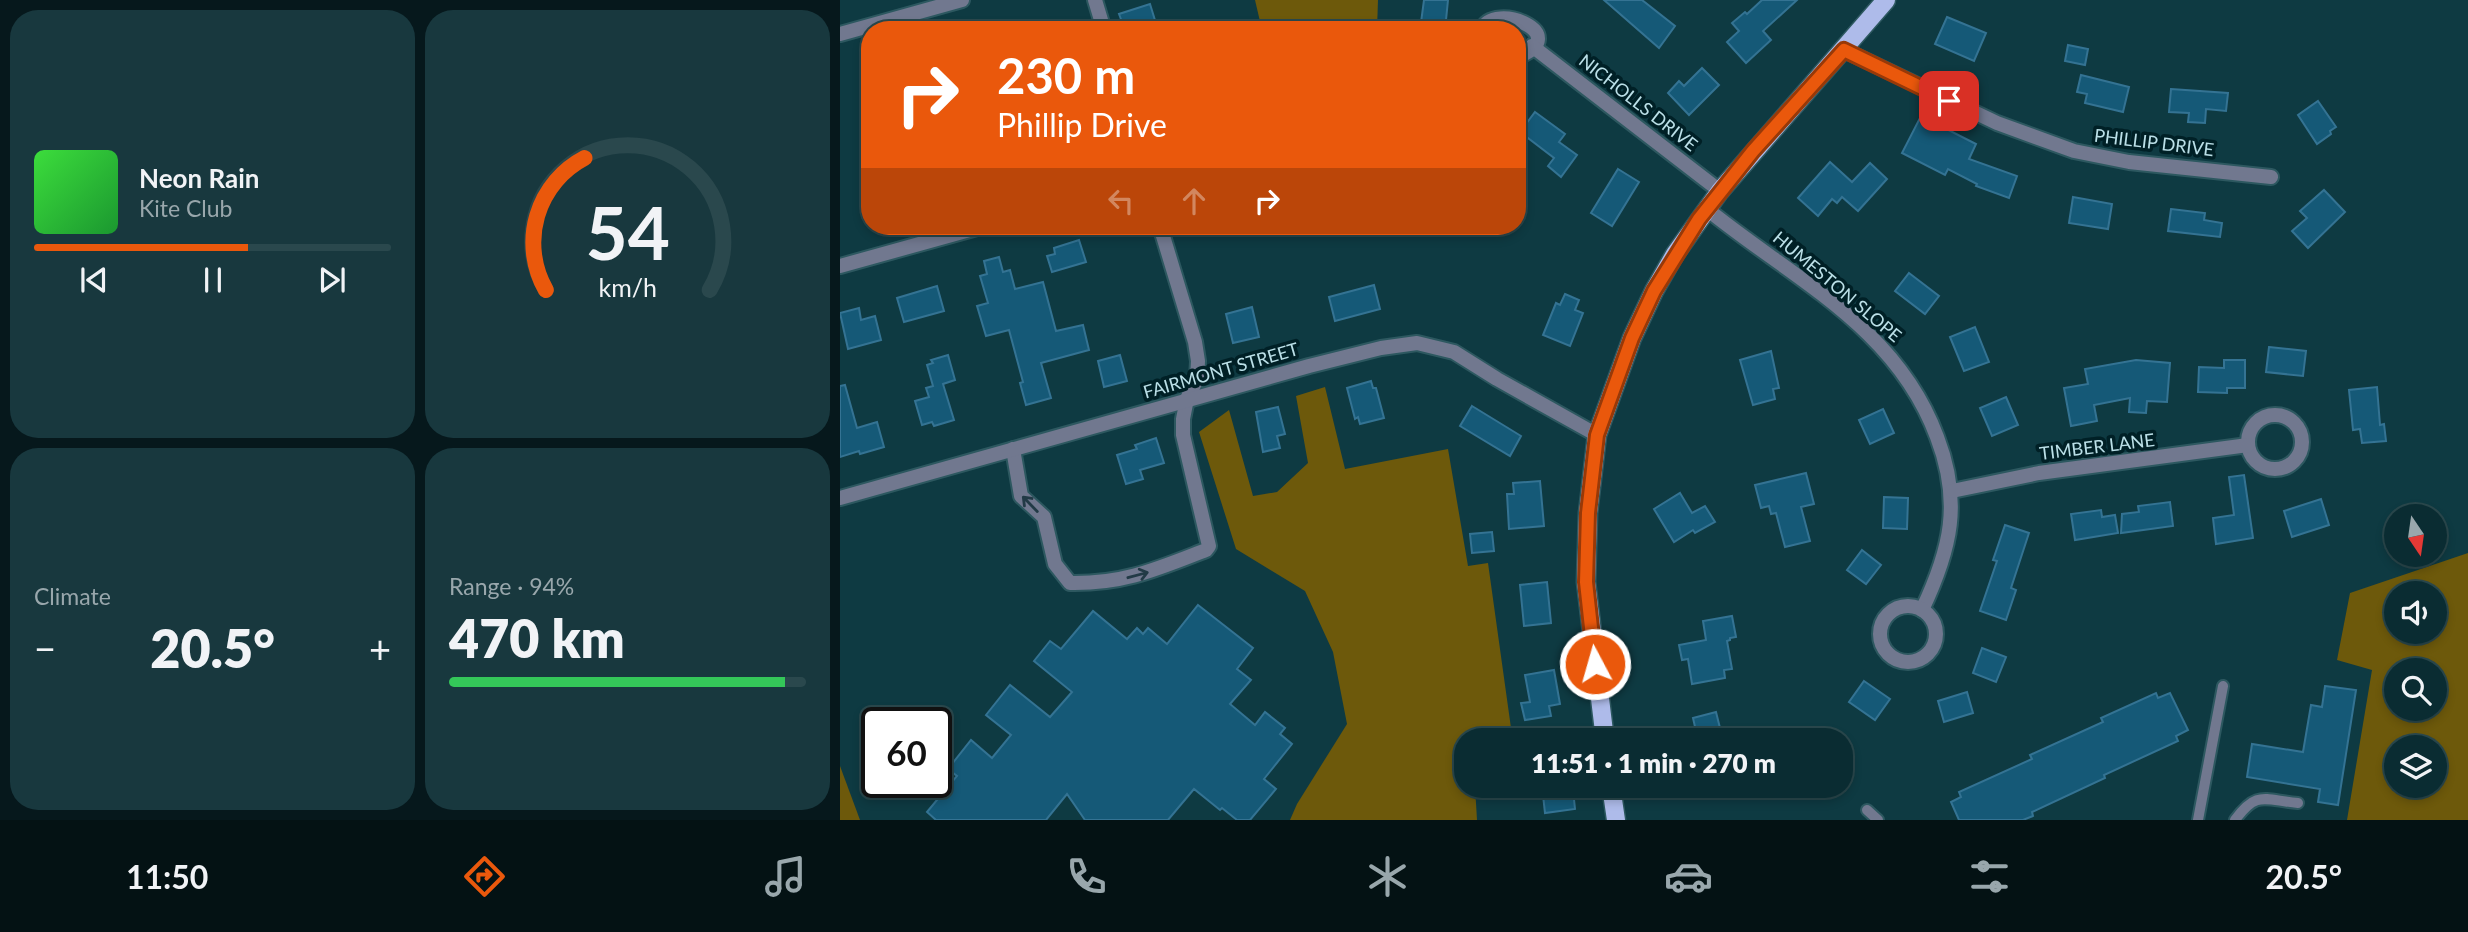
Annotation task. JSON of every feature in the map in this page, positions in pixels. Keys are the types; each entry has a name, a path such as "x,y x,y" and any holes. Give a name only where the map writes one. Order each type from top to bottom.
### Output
{"main road":[{"path":"1604,728 1586,582 1588,513 1597,435 1632,338 1675,254 1720,191 1886,0"},
{"path":"1613,798 1616,820"}],"street":[{"path":"887,21 962,0"},
{"path":"1095,0 1101,21"},
{"path":"1485,21 1488,14 1506,4"},
{"path":"1526,9 1535,19 1537,26 1536,40 1526,53"},
{"path":"840,34 861,28"},
{"name":"NICHOLLS DRIVE","path":"1532,46 1720,191"},
{"name":"PHILLIP DRIVE","path":"1844,50 1997,123 2074,152 2129,162 2271,177"},
{"name":"HUMESTON SLOPE","path":"1707,209 1802,279 1887,351 1912,384 1927,411 1952,491 1951,520 1945,549 1922,610"},
{"path":"840,266 952,235"},
{"path":"1013,449 1021,496 1044,517 1055,564 1070,583 1094,584 1139,576 1206,550 1209,546 1183,435 1182,419 1196,379 1197,351 1163,235"},
{"name":"FAIRMONT STREET","path":"840,498 1309,366 1381,348 1417,343 1454,352 1597,435"},
{"name":"TIMBER LANE","path":"1952,491 2039,473 2248,445"}],"lane":[{"path":"2198,820 2223,685"},
{"path":"2235,820 2248,803 2257,799 2298,803"},
{"path":"1867,810 1878,820"}],"shaded area":[{"path":"1255,0 1378,0 1377,21 1260,21"},
{"path":"1325,387 1345,469 1448,449 1468,566 1488,563 1511,728 1454,728 1454,798 1476,798 1477,820 1290,820 1297,804 1347,724 1333,652 1305,591 1236,549 1199,432 1229,410 1253,496 1277,492 1308,463 1296,396"},
{"path":"2468,553 2468,820 2347,820 2372,670 2337,660 2350,593 2384,581 2384,644 2447,644 2447,581 2385,581 2427,567 2447,567 2447,560"},
{"path":"840,766 860,820 840,820"}],"building":[{"path":"1424,0 1448,0 1446,21 1421,21"},
{"path":"1604,0 1642,0 1675,26 1659,48"},
{"path":"1762,0 1797,0 1763,31 1771,40 1746,63 1727,42 1739,31 1732,23"},
{"path":"1150,4 1155,21 1122,21 1119,14"},
{"path":"1947,17 1986,33 1974,61 1935,44"},
{"path":"2068,45 2088,49 2085,65 2065,61"},
{"path":"1702,68 1719,85 1689,115 1668,93 1679,81 1684,86"},
{"path":"2081,75 2129,87 2123,112 2085,103 2087,94 2077,92"},
{"path":"2171,89 2228,93 2226,111 2206,109 2205,123 2188,122 2189,113 2169,112"},
{"path":"2318,101 2336,127 2317,144 2298,115"},
{"path":"1535,112 1565,134 1559,142 1577,155 1561,177 1548,166 1554,158 1526,137 1526,124"},
{"path":"1921,116 1976,144 1969,159 2017,176 2009,198 1976,186 1977,184 1948,169 1945,175 1902,153"},
{"path":"1830,162 1852,182 1870,163 1887,179 1858,211 1842,197 1837,203 1832,199 1818,216 1798,198"},
{"path":"1618,169 1639,182 1612,226 1591,213"},
{"path":"2324,190 2345,212 2308,248 2292,231 2307,218 2300,211"},
{"path":"2073,197 2112,204 2108,229 2069,223"},
{"path":"2171,209 2205,213 2204,220 2222,223 2220,237 2168,231"},
{"path":"1079,240 1086,262 1052,272 1047,256 1055,254 1054,248"},
{"path":"999,257 1003,272 1010,270 1015,289 1043,282 1056,331 1083,325 1089,350 1041,363 1051,398 1026,405 1020,383 1023,382 1009,330 986,336 977,306 988,303 980,276 987,274 984,261"},
{"path":"1909,273 1939,296 1925,314 1895,291"},
{"path":"1374,285 1380,309 1335,321 1329,297"},
{"path":"937,286 944,311 904,322 897,298"},
{"path":"1565,294 1579,300 1575,310 1583,313 1570,346 1543,335 1556,303 1560,305"},
{"path":"1252,307 1259,337 1233,343 1226,314"},
{"path":"859,308 861,320 875,316 881,340 848,349 840,313"},
{"path":"1975,327 1989,362 1964,371 1950,337"},
{"path":"2269,347 2306,351 2303,376 2266,372"},
{"path":"1771,351 1779,388 1773,389 1775,399 1753,405 1740,360"},
{"path":"948,355 955,380 943,384 954,420 934,426 932,422 922,425 915,401 929,397 926,388 933,386 927,365 933,363 931,360"},
{"path":"1120,355 1127,381 1104,387 1098,361"},
{"path":"2136,360 2170,363 2167,402 2147,401 2146,413 2129,412 2130,398 2094,405 2097,421 2071,426 2064,388 2088,384 2085,369"},
{"path":"2224,360 2245,360 2245,388 2227,388 2227,393 2198,392 2199,367 2224,368"},
{"path":"1371,381 1373,388 1376,388 1384,418 1360,424 1358,417 1355,419 1347,388"},
{"path":"845,385 857,428 877,422 884,447 840,457 840,386"},
{"path":"2377,387 2380,425 2384,424 2386,441 2362,443 2360,429 2353,430 2349,390"},
{"path":"2006,397 2018,425 1992,436 1980,408"},
{"path":"1472,406 1521,436 1510,456 1460,426"},
{"path":"1278,407 1285,434 1277,436 1280,448 1263,452 1256,412"},
{"path":"1883,409 1894,433 1870,444 1859,420"},
{"path":"1156,438 1164,463 1140,470 1143,479 1126,484 1117,455 1137,449 1135,445"},
{"path":"1806,473 1814,504 1801,507 1810,541 1785,547 1776,513 1771,514 1769,506 1761,508 1755,485"},
{"path":"2244,475 2253,538 2216,544 2213,518 2234,515 2229,477"},
{"path":"1540,481 1544,526 1509,529 1507,494 1514,494 1513,483"},
{"path":"1680,493 1692,513 1705,506 1715,522 1695,533 1693,530 1674,542 1654,509"},
{"path":"1884,497 1908,498 1907,529 1883,528"},
{"path":"2321,499 2329,525 2292,537 2284,511"},
{"path":"2170,502 2173,526 2121,533 2122,514 2139,512 2138,506"},
{"path":"2101,510 2102,517 2115,515 2118,533 2075,540 2071,514"},
{"path":"2005,525 2029,533 2011,588 2016,590 2006,620 1980,611 1997,561 1993,560"},
{"path":"1492,532 1494,551 1472,553 1470,534"},
{"path":"1862,550 1881,565 1866,584 1847,570"},
{"path":"1547,582 1551,623 1524,626 1520,585"},
{"path":"1198,605 1253,648 1237,669 1251,680 1230,704 1255,725 1265,712 1285,728 1280,734 1292,744 1264,779 1276,789 1250,820 1237,820 1194,789 1168,820 1085,820 1067,794 1046,820 936,820 927,812 939,798 952,798 952,782 957,776 952,772 952,764 971,740 992,758 1011,735 986,715 1010,685 1050,717 1072,692 1034,661 1050,641 1061,649 1093,611 1127,639 1137,628 1143,634 1148,628 1167,644"},
{"path":"1732,616 1736,637 1727,641 1732,669 1724,670 1725,678 1692,684 1688,659 1682,660 1679,645 1706,640 1703,621"},
{"path":"1982,648 2006,657 1996,682 1973,673"},
{"path":"1554,670 1560,704 1549,706 1551,716 1525,720 1521,703 1530,702 1525,675"},
{"path":"1864,681 1890,699 1875,720 1849,702"},
{"path":"2325,686 2356,690 2338,805 2318,802 2320,789 2247,777 2252,744 2303,752 2311,705 2322,707"},
{"path":"1967,692 1973,713 1944,722 1938,701"},
{"path":"2156,693 2158,698 2170,693 2188,730 2176,736 2178,741 2104,775 2105,778 2032,812 2033,816 2023,820 1959,820 1951,802 1961,797 1959,792 2032,759 2030,755 2103,722 2101,718"},
{"path":"1716,712 1720,728 1695,728 1693,718"},
{"path":"1543,798 1574,798 1575,809 1545,813"}],"route":[{"path":"1595,664 1586,582 1588,513 1597,435 1632,338 1675,254 1753,151 1844,50 1949,101"}]}
